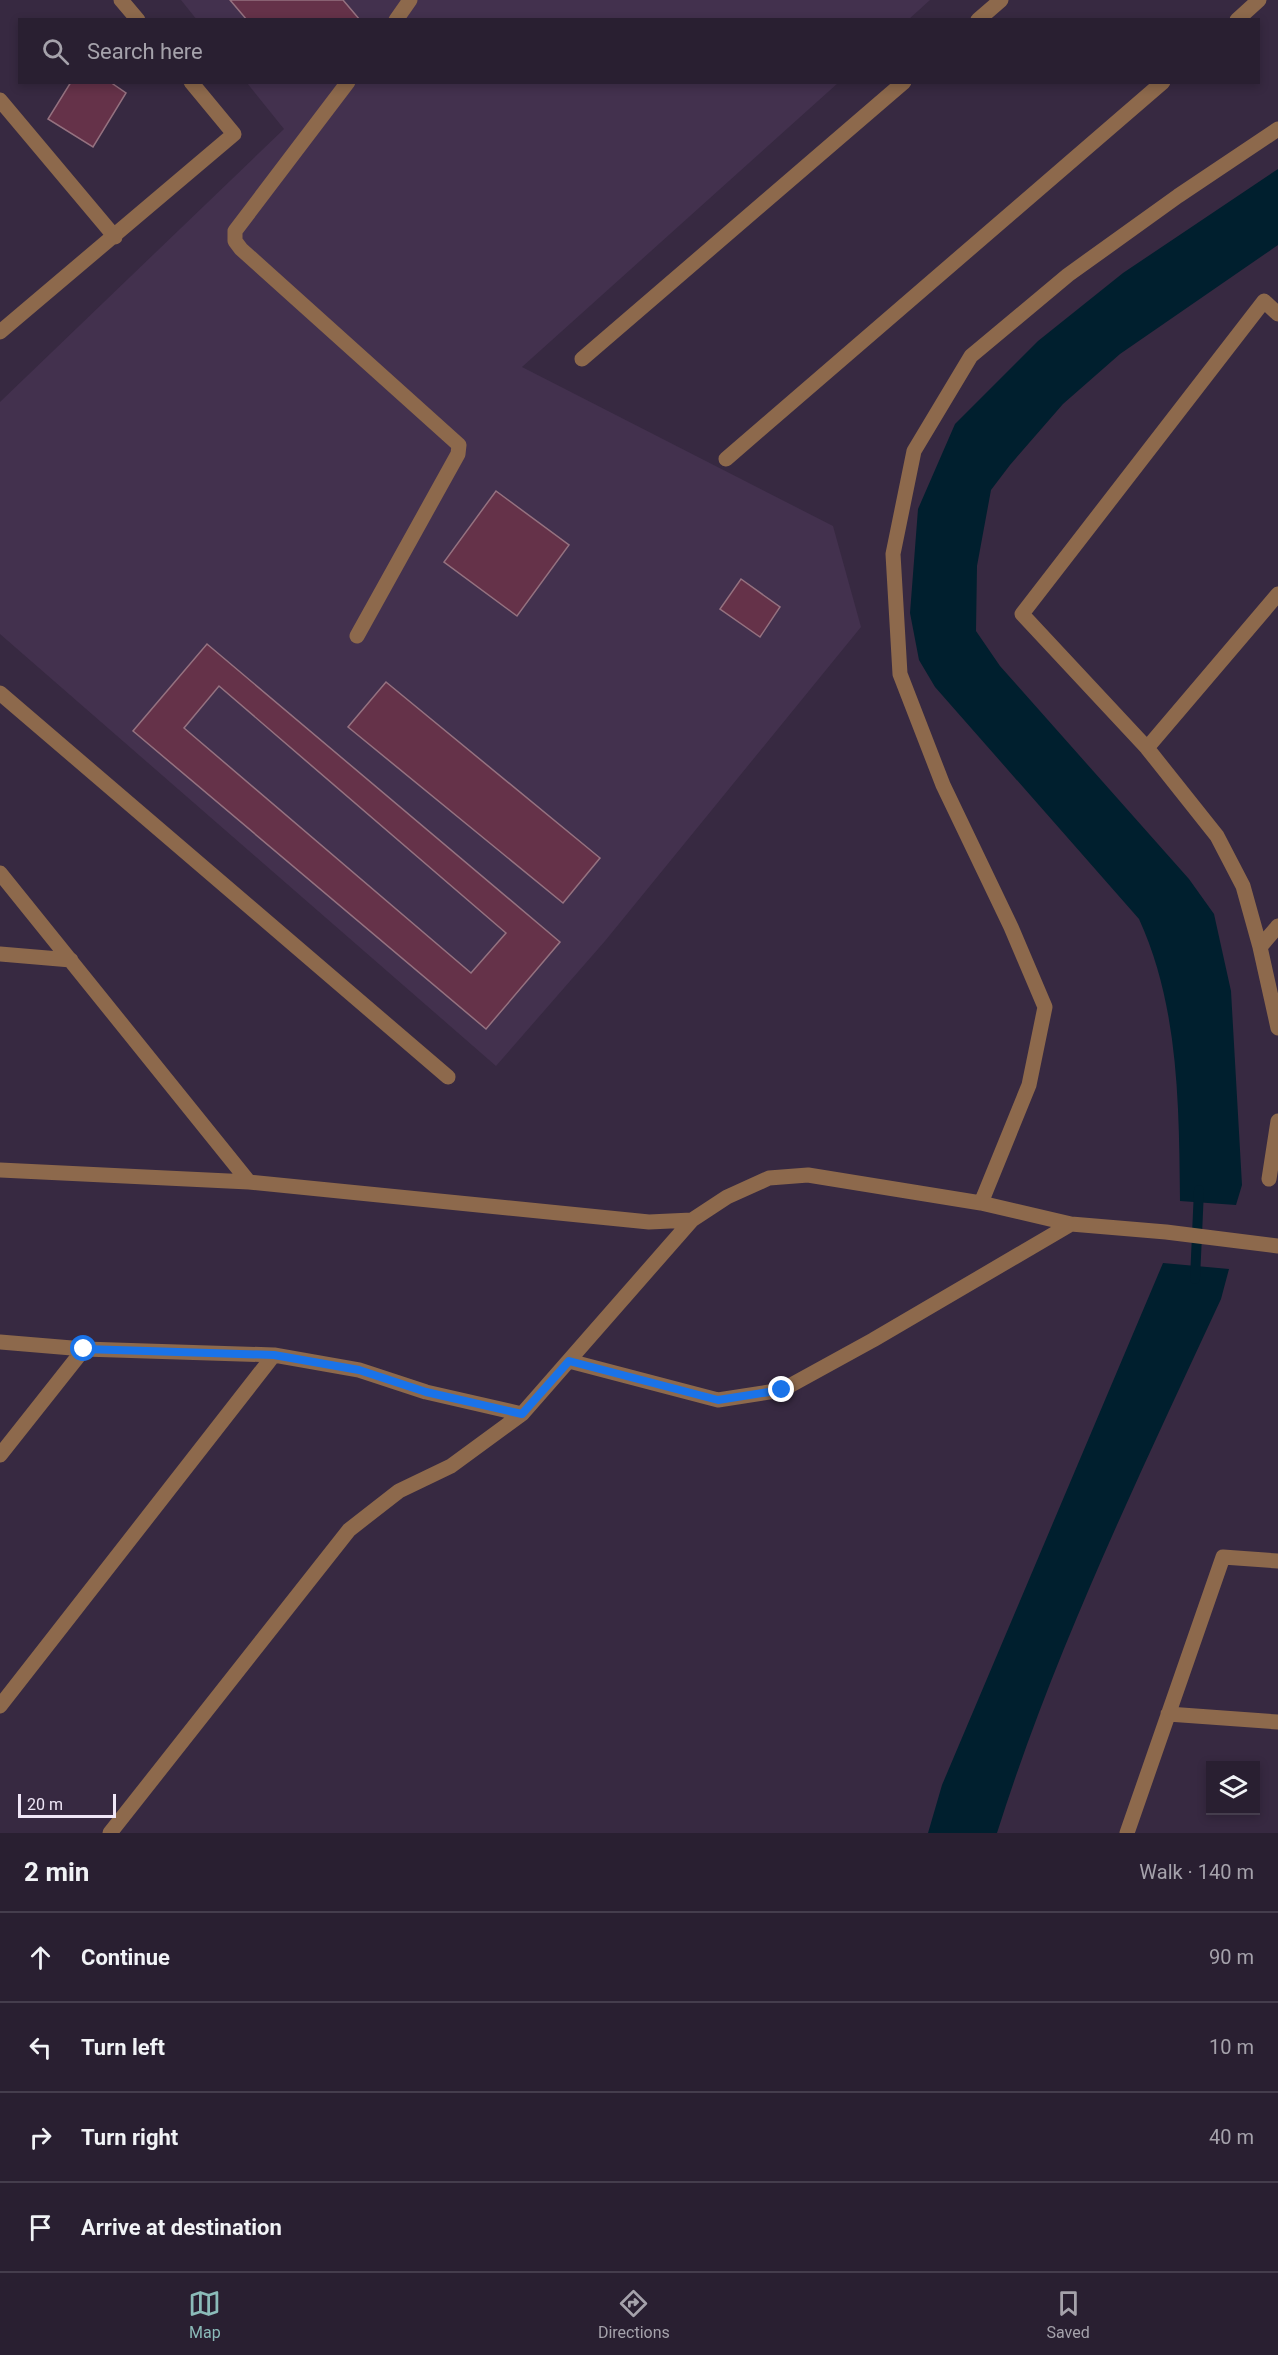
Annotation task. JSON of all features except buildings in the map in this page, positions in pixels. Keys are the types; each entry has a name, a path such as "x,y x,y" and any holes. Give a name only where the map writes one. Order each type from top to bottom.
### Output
{"street":[{"path":"122,0 136,18"},
{"path":"397,18 410,0"},
{"path":"980,18 1000,0"},
{"path":"1239,18 1259,0"},
{"path":"0,332 116,237 234,134 193,84"},
{"path":"346,84 235,231 235,241 241,249 459,445 458,454 357,636"},
{"path":"582,359 902,84"},
{"path":"726,459 1161,84"},
{"path":"0,100 116,237"},
{"path":"981,1203 1029,1085 1045,1007 1011,927 943,785 900,674 892,554 914,451 971,356 1068,275 1178,196 1278,129"},
{"path":"1278,314 1264,301 1022,614 1147,748 1217,836 1243,886 1260,947 1278,1028"},
{"path":"1147,748 1278,594"},
{"path":"0,693 448,1077"},
{"path":"0,873 249,1182"},
{"path":"1260,947 1278,926"},
{"path":"0,954 71,960"},
{"path":"1269,1179 1278,1121"},
{"path":"0,1170 249,1182 649,1222 692,1220"},
{"path":"110,1833 349,1530 399,1491 452,1466 522,1414 692,1220 728,1197 769,1178 808,1175 981,1203 1071,1224 1166,1232 1278,1246"},
{"path":"569,1361 718,1400 782,1390 873,1340 1071,1224"},
{"path":"0,1342 84,1349 274,1355 359,1370 426,1392 522,1414"},
{"path":"0,1455 84,1349"},
{"path":"0,1706 274,1355"},
{"path":"1127,1833 1223,1557 1278,1562"},
{"path":"1168,1714 1278,1722"}],"shaded area":[{"path":"181,0 930,0 910,18 195,18"},
{"path":"248,84 837,84 522,367 833,526 861,627 605,941 496,1066 0,634 0,402 284,129"}],"water":[{"path":"1278,169 1278,245 1120,354 1063,404 991,490 977,566 976,631 1000,666 1189,879 1214,914 1231,991 1242,1185 1236,1205 1180,1201 1177,1093 1169,1021 1152,952 1139,919 935,687 919,660 910,613 918,509 955,424 1038,341 1123,273"},
{"path":"1163,1263 1229,1269 1221,1299 1130,1496 1072,1629 1020,1764 997,1833 928,1833 942,1785"}],"waterway":[{"path":"1195,1279 1199,1190"}],"route":[{"path":"84,1349 274,1355 359,1370 426,1392 522,1414 569,1361 718,1400 782,1390"}]}
